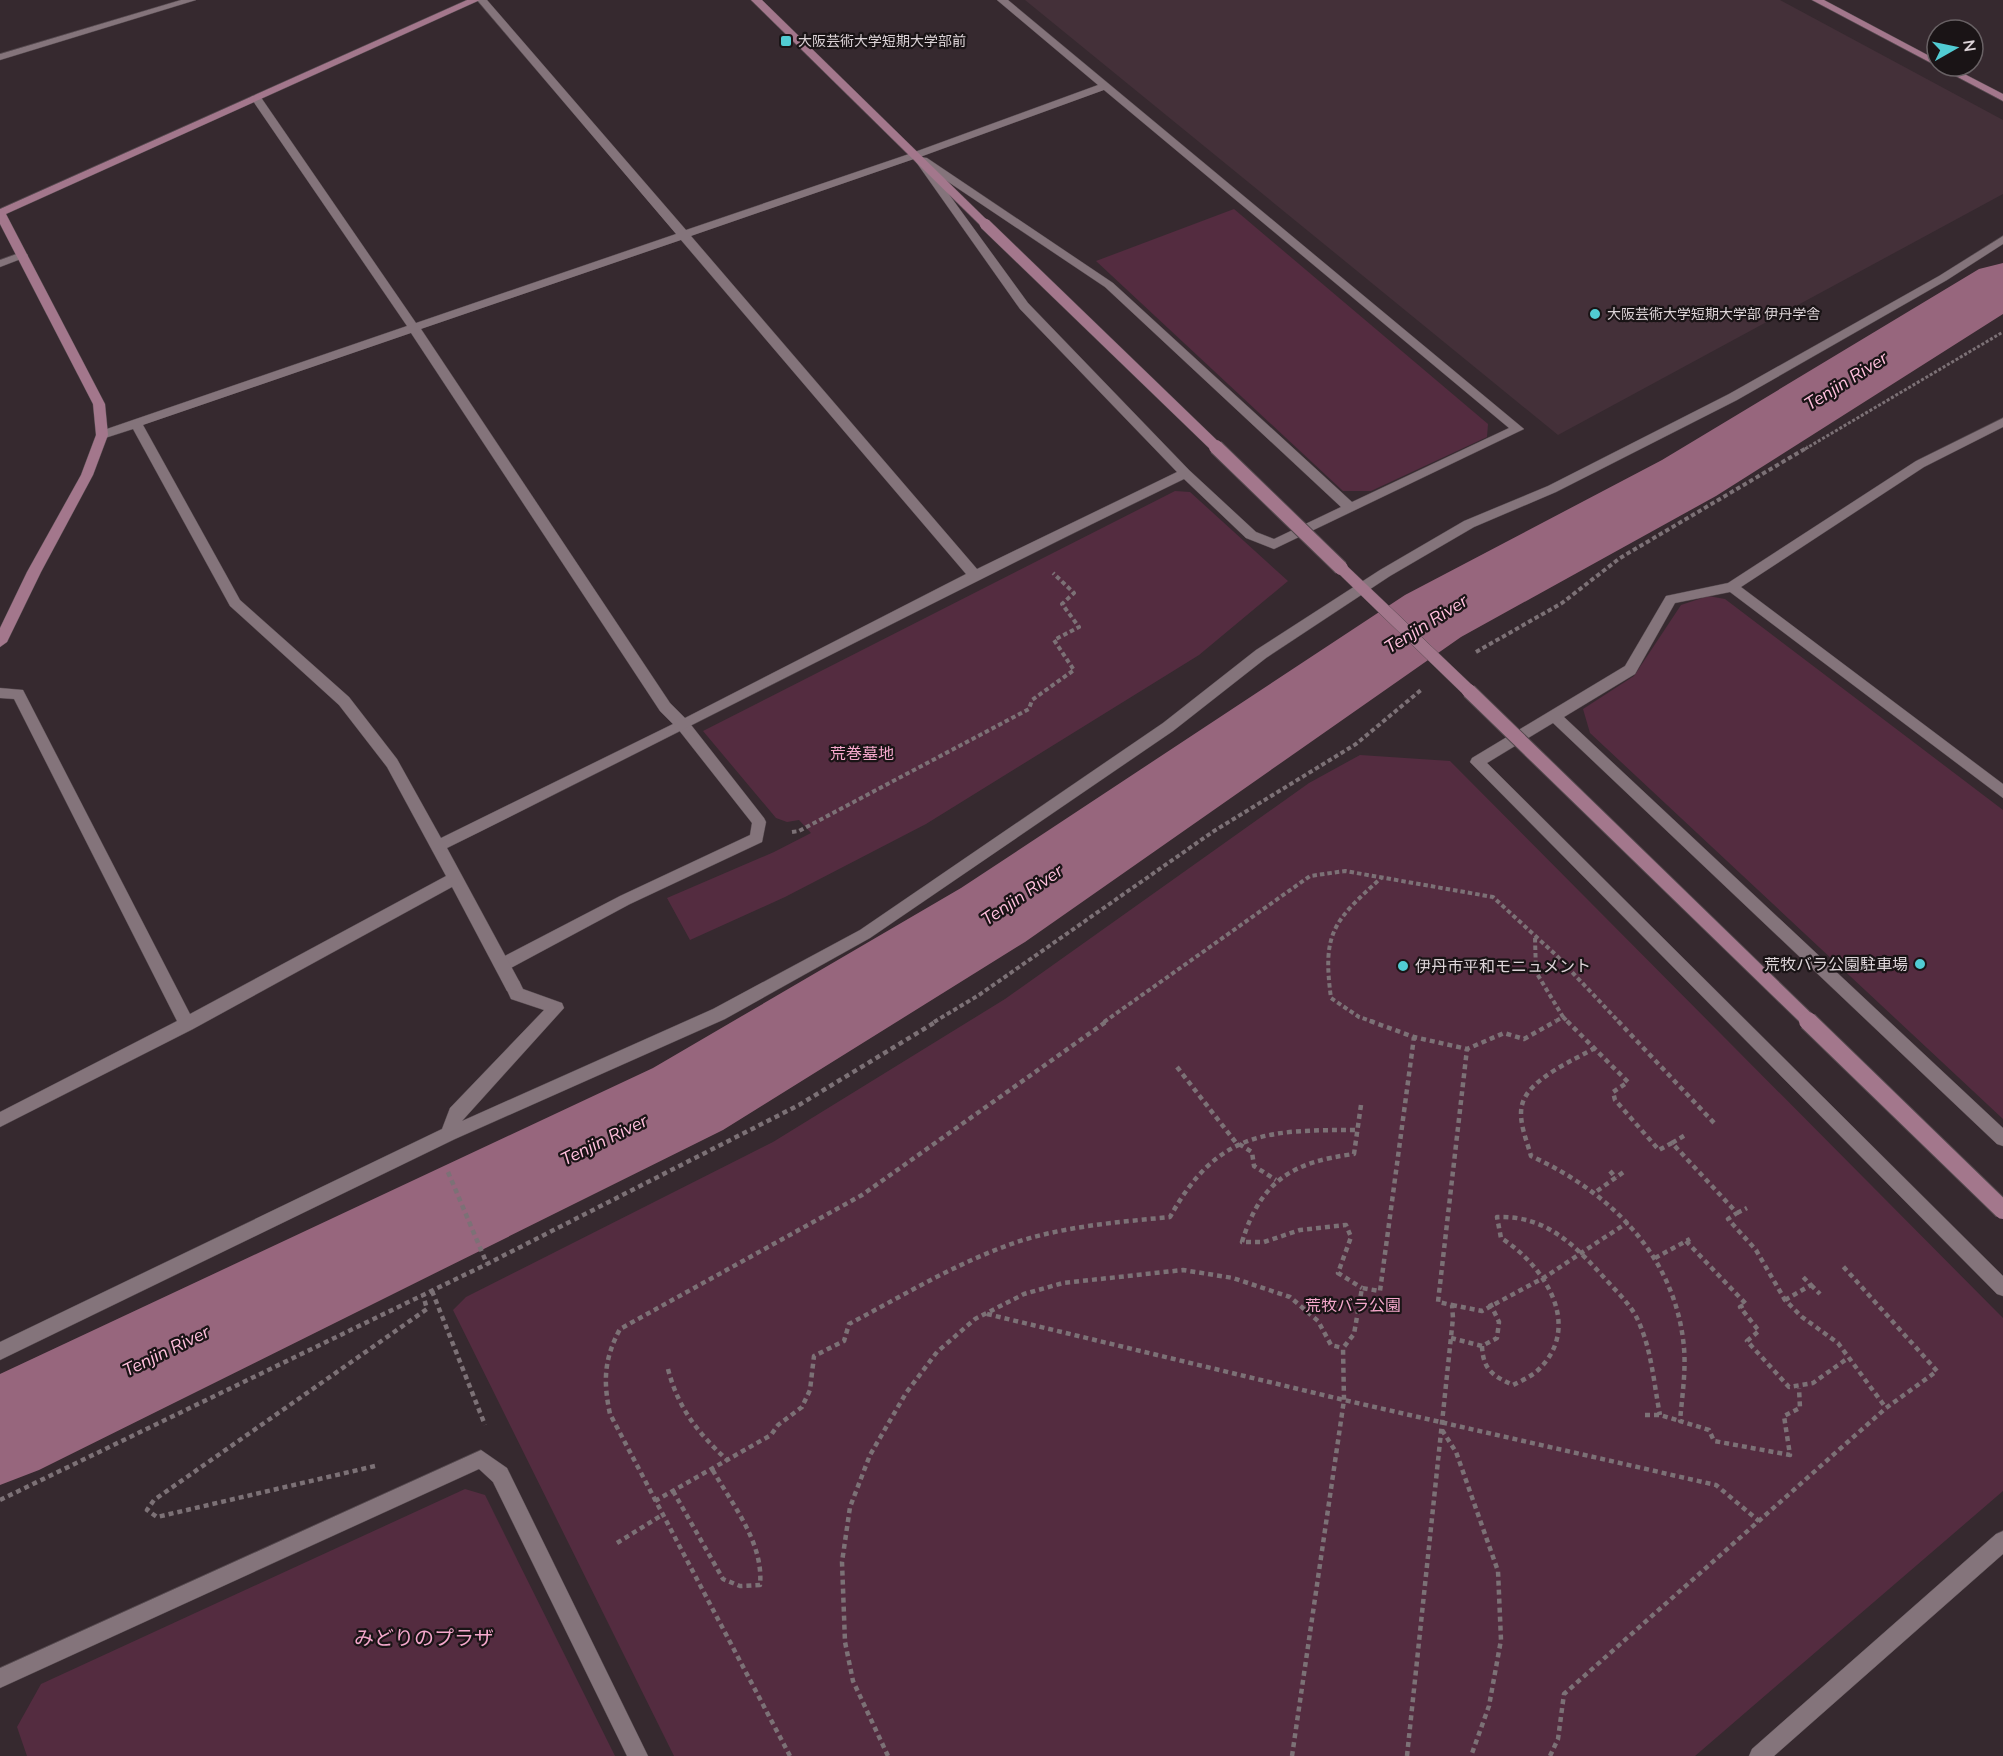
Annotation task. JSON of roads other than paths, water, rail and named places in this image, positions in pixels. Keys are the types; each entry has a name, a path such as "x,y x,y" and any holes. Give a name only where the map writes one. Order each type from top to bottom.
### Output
{"street":[{"path":"0,57 190,0"},
{"path":"0,642 34,572 87,475 102,435 99,404 0,213 475,0"},
{"path":"482,0 975,575"},
{"path":"756,0 2003,1210"},
{"path":"916,155 1024,306 1185,473 1251,535 1274,544 1518,429 1002,0"},
{"path":"1817,0 1925,58"},
{"path":"1964,78 2003,98"},
{"path":"102,435 916,155 1105,86"},
{"path":"256,98 413,327 665,707 683,725 759,822 757,838 625,900 502,965"},
{"path":"916,155 1109,285 1350,508"},
{"path":"0,1352 442,1138 719,1014 865,934 1168,727 1262,654 1362,588 1469,524 1552,489 1733,397 1943,278 2003,239"},
{"path":"0,264 22,255"},
{"path":"2003,422 1920,464 1732,587 1671,599 1630,670 1477,762 2003,1288"},
{"path":"136,424 236,603 344,701 392,764 517,993 556,1008 456,1113 442,1138"},
{"path":"438,846 683,725 975,575 1185,473"},
{"path":"1732,587 2003,792"},
{"path":"0,693 18,694 187,1024"},
{"path":"1555,717 2003,1139"},
{"path":"0,1120 187,1024 454,879"},
{"path":"0,1678 481,1459 500,1475 638,1756"},
{"path":"1759,1756 2003,1541"}],"waterway":[{"name":"Tenjin River","path":"0,1431 688,1099 993,915 1433,616 1689,478 2003,284"}],"place":[{"name":"大阪芸術大学短期大学部前","path":"786,41"},
{"name":"大阪芸術大学短期大学部 伊丹学舎","path":"1595,314"},
{"name":"荒牧バラ公園駐車場","path":"1920,964"},
{"name":"伊丹市平和モニュメント","path":"1403,966"}],"park label":[{"name":"荒巻墓地","path":"862,753"},
{"name":"荒牧バラ公園","path":"1353,1305"},
{"name":"みどりのプラザ","path":"424,1638"}]}
